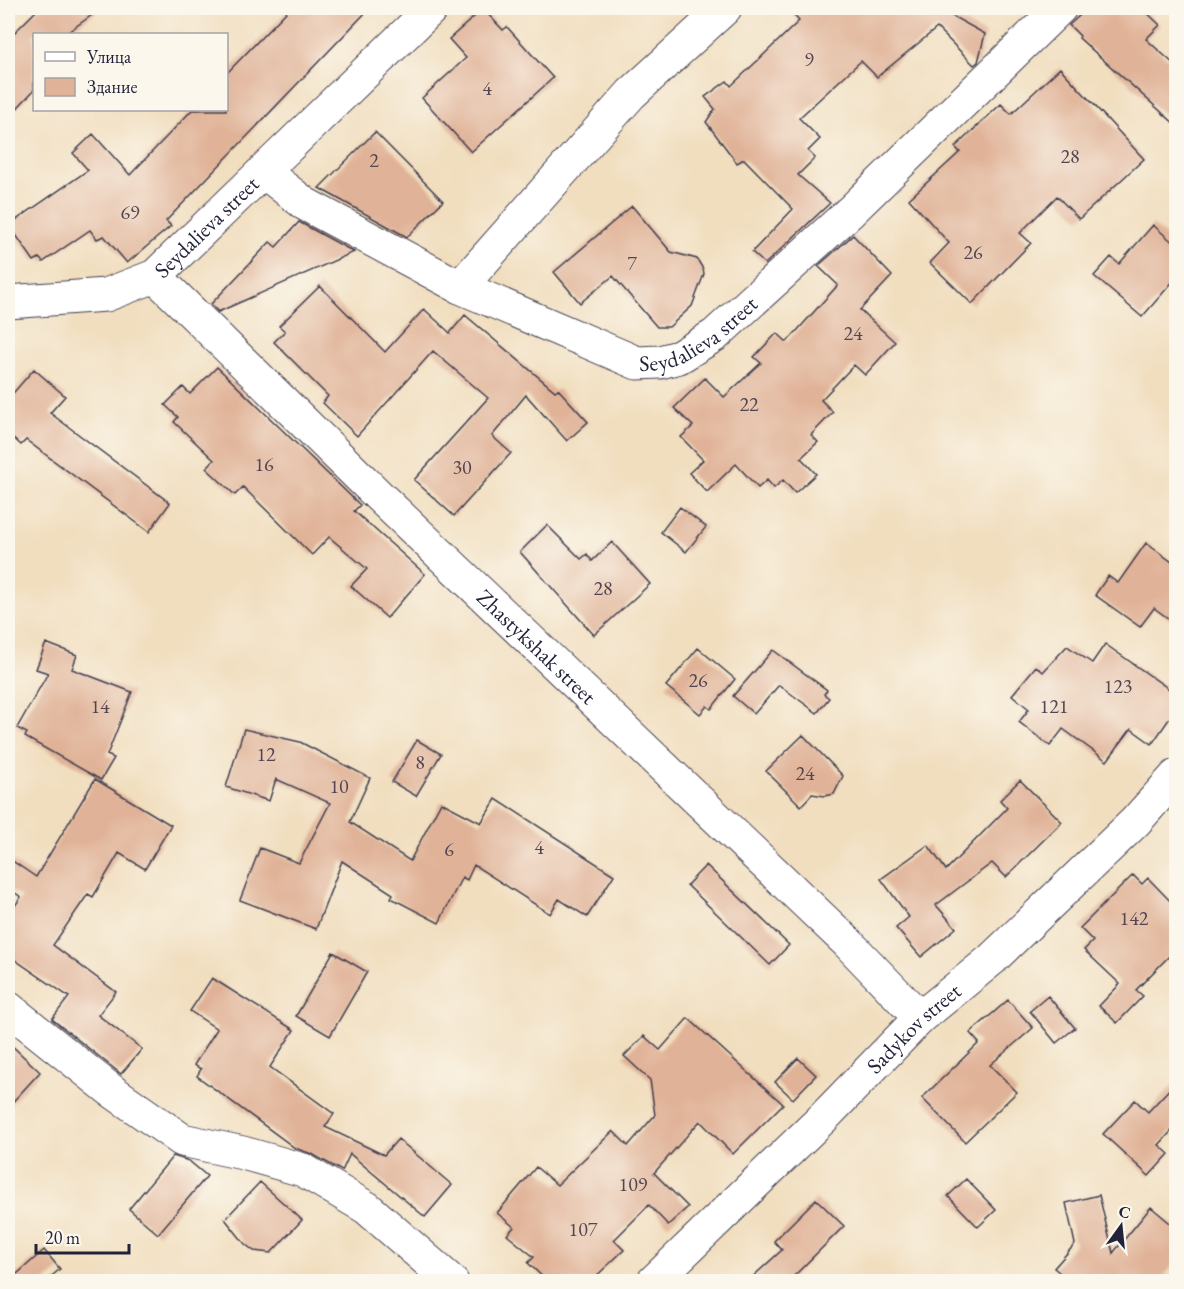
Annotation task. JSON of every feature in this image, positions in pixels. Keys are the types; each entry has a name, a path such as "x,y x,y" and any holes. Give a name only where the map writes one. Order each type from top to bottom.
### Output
{"street":[{"name":"Seydalieva street","path":"8,302 106,295 155,276 432,8"},
{"path":"460,286 631,94 725,8"},
{"name":"Seydalieva street","path":"264,172 305,204 460,286 637,363 660,362 679,357 715,335 851,211 1060,8"},
{"name":"Zhastykshak street","path":"155,276 365,482 847,942 920,1018"},
{"name":"Sadykov street","path":"653,1281 823,1118 920,1018 992,960 1135,822 1176,776"},
{"path":"8,1008 112,1091 182,1140 243,1152 303,1170 367,1208 452,1281"}],"building":[{"path":"39,8 102,8 66,33 33,33 33,91 8,118 8,39"},
{"path":"290,8 370,8 166,221 171,226 127,263 104,236 97,239 90,230 43,262 39,258 34,261 9,225 88,170 73,153 93,134 130,175 191,111 228,111 228,72"},
{"path":"787,8 963,8 952,16 985,34 978,62 974,65 937,28 877,77 861,61 799,118 820,139 808,151 815,158 798,175 830,203 765,264 752,252 793,209 744,159 737,163 706,122 715,109 705,97 727,81 731,86 799,21"},
{"path":"1088,8 1142,8 1160,25 1146,39 1176,66 1176,125 1079,38 1080,36 1069,25"},
{"path":"483,9 503,30 507,27 553,78 471,152 422,98 466,58 449,39"},
{"path":"1060,68 1144,159 1079,219 1057,196 1020,233 1031,243 972,304 930,263 949,243 909,199 960,152 955,147 1001,104 1011,114"},
{"path":"375,132 443,201 407,237 319,188"},
{"path":"632,206 671,252 697,259 703,269 704,274 692,306 669,327 657,327 613,276 580,303 554,272"},
{"path":"299,222 354,252 218,312 211,304 270,242 276,247"},
{"path":"1153,225 1176,245 1176,278 1142,317 1094,276 1111,257 1119,264"},
{"path":"853,235 892,276 860,310 895,342 865,375 854,365 821,400 833,412 811,435 818,442 801,458 816,474 795,493 783,480 774,488 767,480 758,488 736,464 707,492 689,473 703,460 681,437 693,426 674,408 705,378 724,397 761,363 754,357 777,333 787,342 838,285 818,266"},
{"path":"320,286 385,352 424,309 450,333 465,315 555,391 558,389 588,422 567,441 526,395 492,436 511,453 454,516 414,480 488,398 433,351 357,436 323,403 328,396 274,342 285,331 279,326"},
{"path":"217,367 360,505 354,511 425,574 387,618 351,586 367,569 329,537 312,555 243,487 235,495 206,468 214,460 174,422 178,417 165,405 183,387 190,394"},
{"path":"34,369 65,396 50,413 170,503 149,532 26,440 21,445 8,433 8,399"},
{"path":"680,507 706,527 686,552 661,532"},
{"path":"547,525 581,559 587,554 592,561 612,542 650,584 594,635 520,552"},
{"path":"1146,543 1176,565 1176,624 1154,608 1140,627 1095,595 1108,576 1118,583"},
{"path":"46,643 77,655 72,669 132,692 107,755 114,758 101,780 25,737 27,733 17,728 48,673 36,669"},
{"path":"1105,644 1176,694 1176,709 1152,744 1131,729 1107,761 1063,729 1050,746 1019,722 1029,709 1012,695 1036,666 1043,672 1067,646 1092,663"},
{"path":"698,648 735,679 711,709 707,706 700,714 666,686"},
{"path":"773,650 827,690 824,694 829,698 817,713 779,685 754,714 733,696"},
{"path":"244,729 300,742 370,778 350,822 410,861 441,802 481,823 496,799 614,875 587,917 559,899 550,914 474,865 467,880 462,877 439,923 391,898 393,894 342,861 316,929 240,900 260,848 299,863 330,803 276,779 269,801 226,787"},
{"path":"803,735 843,776 834,794 825,796 812,794 801,806 766,771"},
{"path":"417,740 441,754 416,796 392,782"},
{"path":"95,779 171,825 145,869 119,853 93,897 88,894 53,945 116,992 98,1015 142,1049 121,1074 52,1019 69,997 8,955 8,916 21,897 8,888 8,858 36,877"},
{"path":"1020,780 1062,822 1006,877 992,863 936,905 956,928 921,957 896,928 909,917 881,879 928,845 946,870 1007,808 1000,800"},
{"path":"706,865 789,945 770,965 687,885"},
{"path":"1133,875 1142,884 1148,878 1176,907 1176,949 1136,990 1143,996 1117,1023 1099,1006 1120,984 1084,950 1093,941 1080,928"},
{"path":"333,952 367,972 330,1036 296,1016"},
{"path":"212,978 294,1030 270,1067 334,1114 325,1127 384,1155 398,1139 452,1185 425,1217 350,1154 342,1171 312,1154 295,1148 197,1076 201,1069 194,1065 217,1029 190,1011"},
{"path":"1048,996 1075,1028 1056,1043 1030,1011"},
{"path":"1008,1000 1033,1028 990,1065 1017,1092 965,1142 922,1098 979,1043 970,1033"},
{"path":"688,1018 783,1104 733,1154 700,1121 654,1173 688,1207 668,1225 649,1205 614,1240 624,1250 591,1281 547,1281 528,1263 534,1257 507,1235 514,1227 497,1213 536,1167 557,1185 613,1131 628,1146 655,1115 650,1080 624,1056 644,1036 660,1050"},
{"path":"8,1042 40,1072 8,1107"},
{"path":"798,1058 816,1075 793,1099 775,1082"},
{"path":"1176,1082 1176,1126 1159,1145 1169,1154 1149,1176 1103,1134 1135,1100 1148,1112"},
{"path":"173,1156 189,1161 207,1176 158,1234 129,1209"},
{"path":"966,1179 996,1210 978,1227 948,1196"},
{"path":"260,1182 302,1220 271,1253 254,1251 245,1244 225,1219"},
{"path":"1099,1195 1113,1253 1151,1207 1176,1228 1176,1262 1160,1281 1070,1281 1054,1268 1075,1244 1066,1203"},
{"path":"816,1199 844,1226 789,1281 748,1281 782,1250 774,1241"},
{"path":"44,1250 60,1269 46,1281 9,1281"}]}
